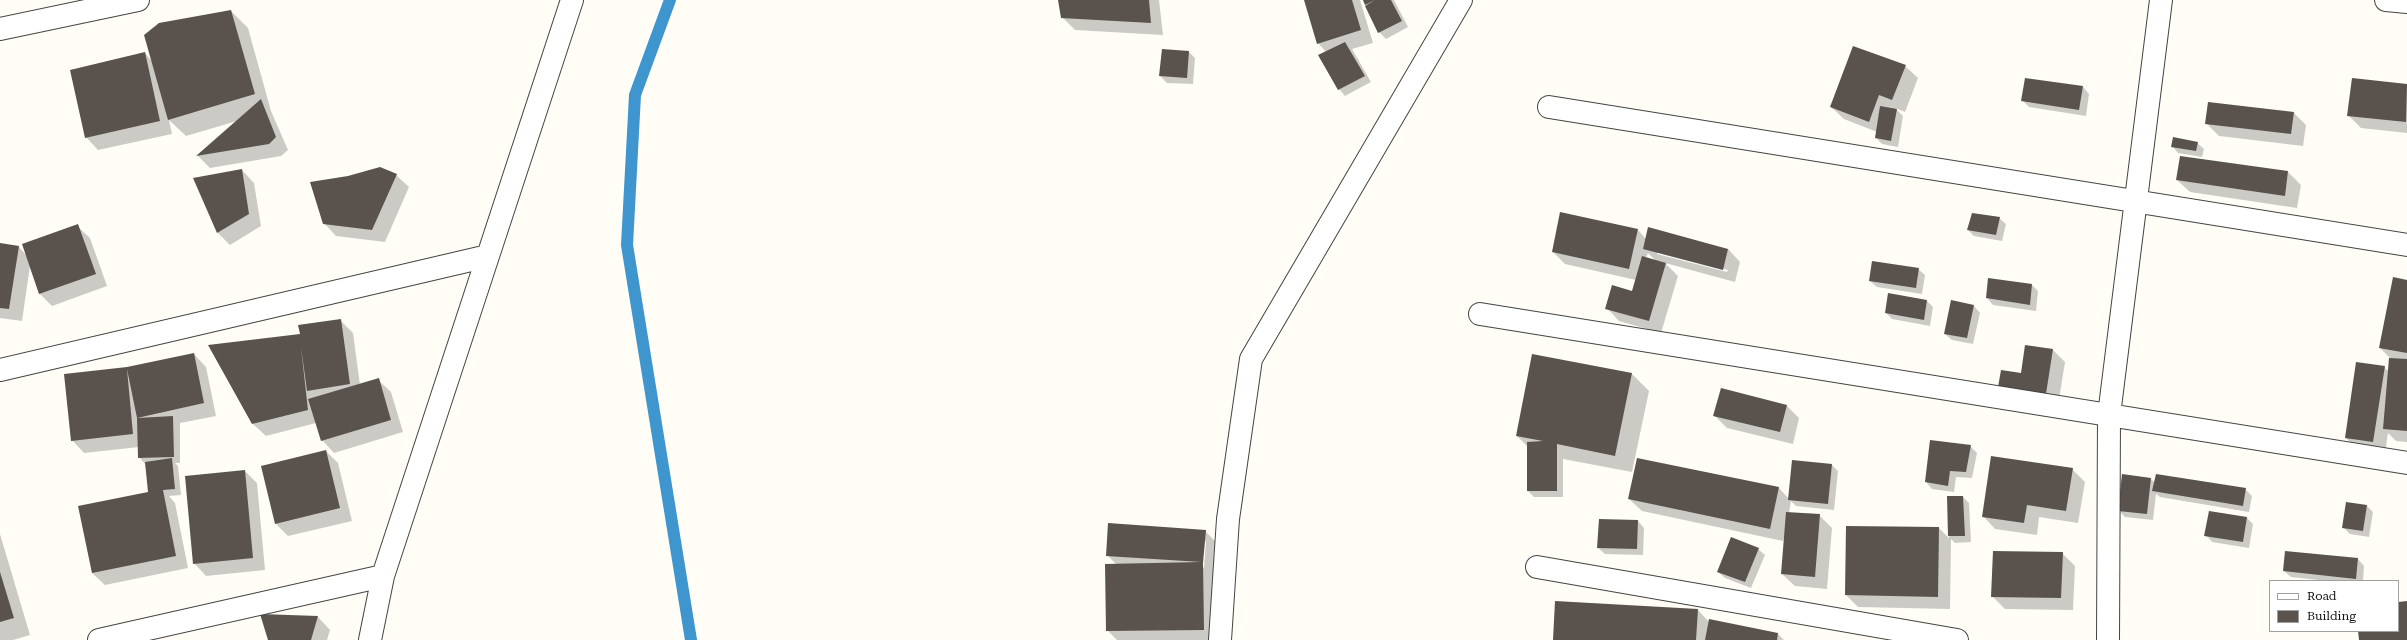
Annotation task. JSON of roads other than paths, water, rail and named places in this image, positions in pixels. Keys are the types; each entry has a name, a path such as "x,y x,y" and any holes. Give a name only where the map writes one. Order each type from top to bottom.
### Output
{"street":[{"path":"0,29 138,0"},
{"path":"370,640 383,576 572,0"},
{"path":"1220,640 1228,519 1251,359 1461,0"},
{"path":"2108,640 2109,415 2161,0"},
{"path":"2386,0 2407,2"},
{"path":"1549,107 2407,245"},
{"path":"0,370 488,256"},
{"path":"1480,314 2407,463"},
{"path":"1537,567 1957,640"},
{"path":"99,640 383,576"}],"waterway":[{"path":"670,0 635,95 627,245 691,640"}]}
